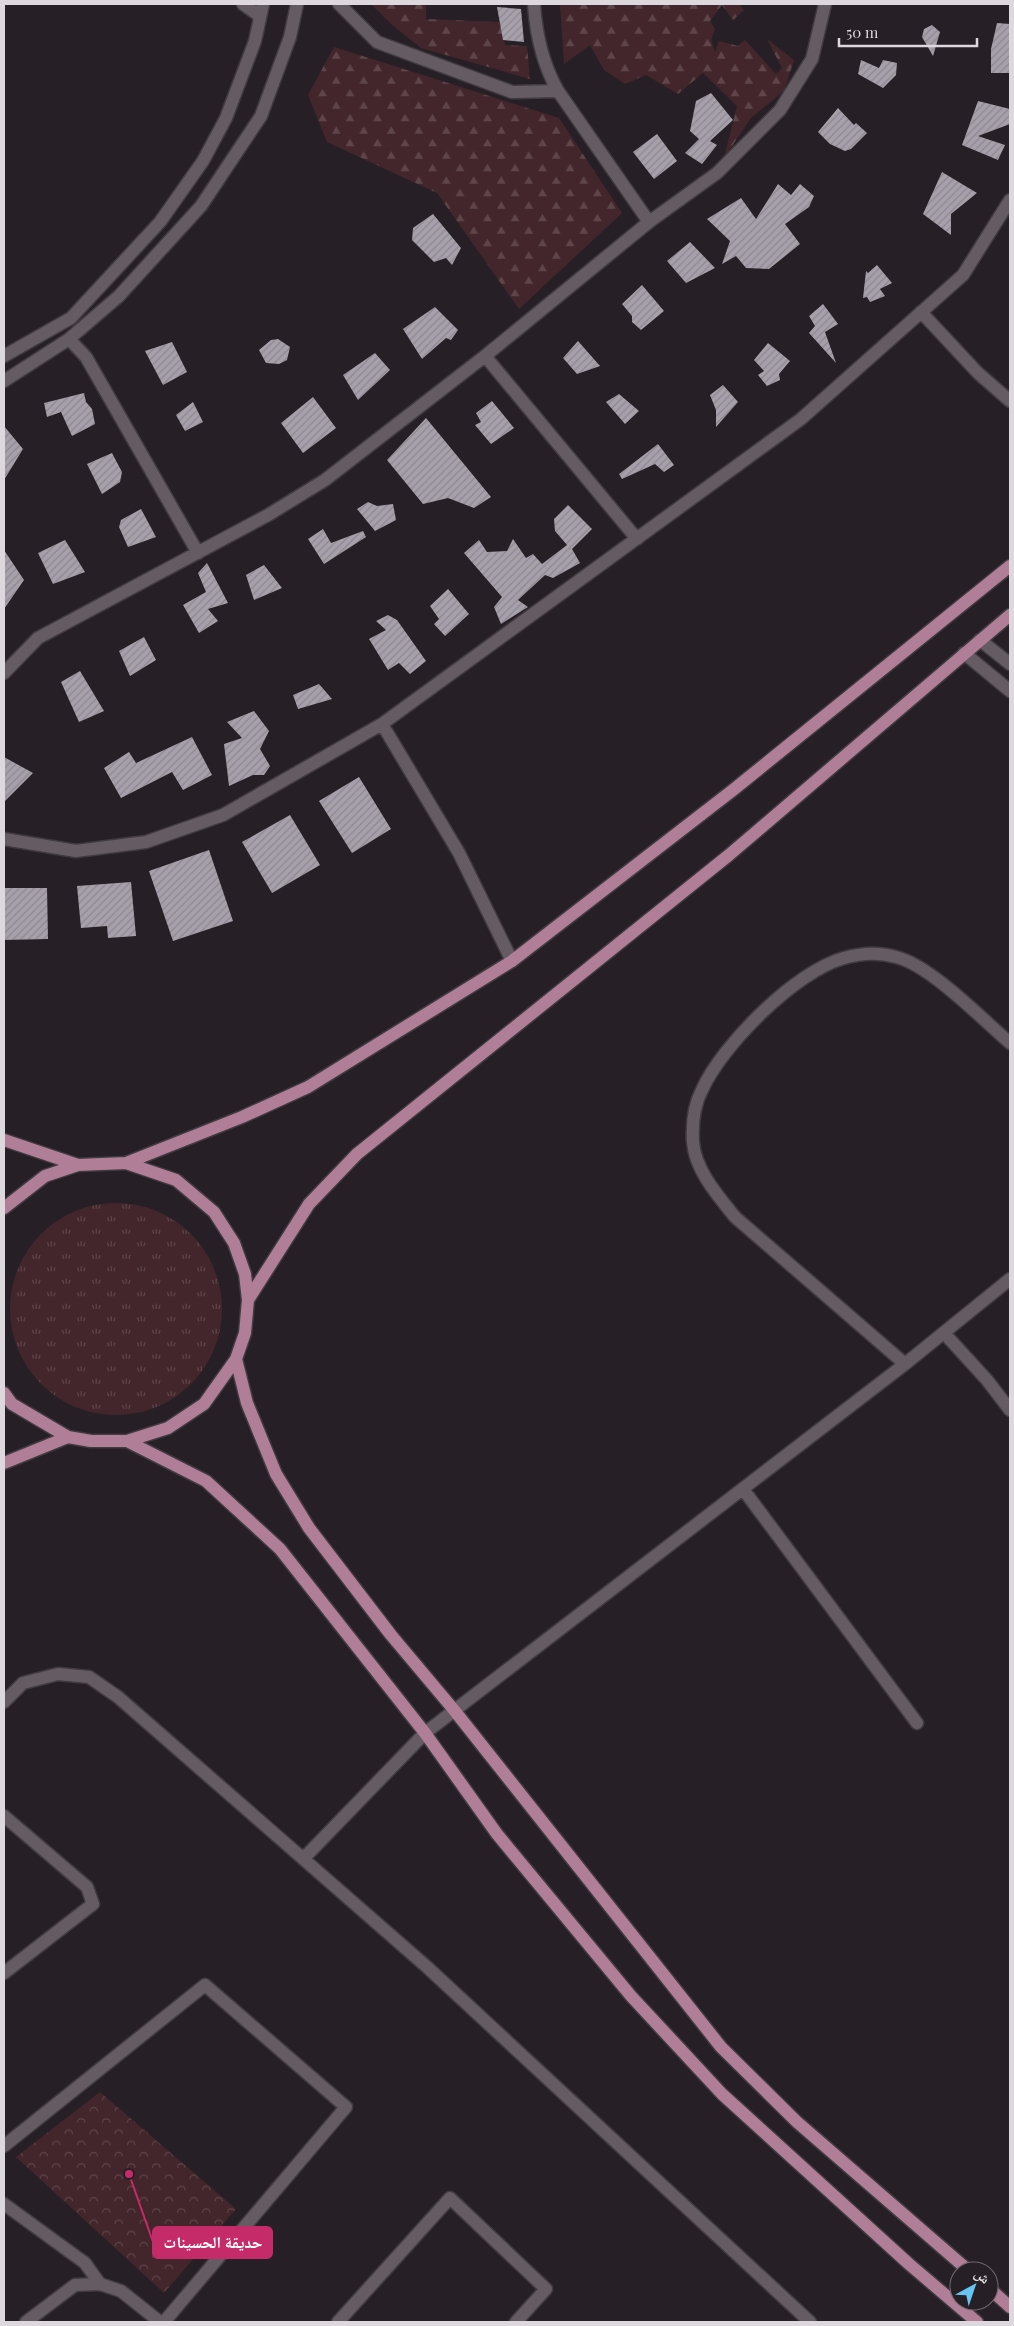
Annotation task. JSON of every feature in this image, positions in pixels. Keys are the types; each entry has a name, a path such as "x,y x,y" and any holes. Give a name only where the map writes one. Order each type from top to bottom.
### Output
{"main road":[{"path":"126,1163 242,1117 308,1087 512,961 733,790 1010,566"},
{"path":"248,1300 310,1204 358,1154 730,855 1010,615"},
{"path":"4,1140 78,1164"},
{"path":"4,1208 45,1176 78,1164 126,1163 176,1180 214,1212 234,1243 245,1274 248,1300 244,1333 236,1359 204,1404 168,1428 127,1441 91,1441 68,1437 12,1404 4,1393"},
{"path":"236,1359 247,1403 276,1474 308,1528 391,1635 454,1710 720,2047 797,2122 957,2261"},
{"path":"4,1463 68,1437"},
{"path":"127,1441 206,1480 280,1549 425,1733 497,1834 630,1996 722,2094 909,2264 977,2322"},
{"path":"999,2297 1010,2307"}],"street":[{"path":"4,356 71,318 160,222 203,161 226,118 255,40 262,10 243,4"},
{"path":"4,381 69,339 119,296 201,206 262,116 290,37 296,4"},
{"path":"339,4 377,42 512,92 558,90"},
{"path":"534,4 535,20 548,72 558,90 649,222"},
{"path":"4,672 38,638 268,515 325,480 485,356 649,222 716,173 780,110 812,59 825,4"},
{"path":"4,839 76,851 146,842 223,816 382,724 801,419 963,275 1010,200"},
{"path":"921,312 978,372 1010,401"},
{"path":"69,339 86,357 198,553"},
{"path":"485,356 637,539"},
{"path":"980,640 1010,664"},
{"path":"964,653 1010,691"},
{"path":"382,724 458,853 512,961"},
{"path":"905,1364 735,1217 715,1192 702,1169 693,1143 694,1114 701,1090 718,1062 748,1025 779,998 813,972 842,958 871,952 897,957 920,966 1010,1043"},
{"path":"304,1859 425,1733 905,1364 1010,1279"},
{"path":"944,1333 988,1380 1010,1410"},
{"path":"743,1489 917,1723"},
{"path":"4,1702 23,1684 58,1674 89,1677 118,1697 426,1967 810,2322"},
{"path":"4,1816 87,1887 93,1904 4,1973"},
{"path":"4,2146 205,1985 346,2107 164,2322"},
{"path":"338,2322 450,2198 546,2289 516,2322"},
{"path":"4,2204 85,2263 100,2284"},
{"path":"26,2322 75,2286 100,2284 122,2291 160,2322"}],"green space":[{"path":"371,4 426,4 426,19 500,22 505,45 527,46 530,79 421,48 391,24"},
{"path":"560,4 739,4 744,10 733,20 722,5 710,21 715,29 711,40 715,52 719,41 738,46 745,40 776,74 782,68 767,39 794,60 784,91 751,118 724,158 737,106 703,73 678,94 646,75 625,84 604,70 590,45 564,64"},
{"path":"334,47 559,118 622,213 519,309 437,193 327,142 308,95"},
{"path":"106,1203 126,1203 147,1207 166,1215 191,1234 204,1250 214,1268 220,1288 222,1309 220,1330 214,1350 204,1368 191,1384 166,1403 147,1411 126,1415 106,1415 85,1411 66,1403 49,1391 34,1376 22,1359 14,1340 10,1319 10,1299 14,1278 22,1259 34,1242 49,1227 66,1215 85,1207"},
{"path":"100,2092 236,2209 164,2293 16,2157"}],"building":[{"path":"497,7 521,9 524,42 503,40"},
{"path":"997,23 1010,24 1010,73 991,73 991,49"},
{"path":"932,25 940,32 933,56 922,37 924,29"},
{"path":"861,60 879,68 883,60 897,63 896,75 883,88 858,74"},
{"path":"711,93 733,120 710,141 717,145 702,164 685,153 699,139 690,131 696,101"},
{"path":"978,101 1010,109 1010,124 978,136 1005,145 998,160 962,145"},
{"path":"838,108 854,125 856,123 867,133 851,149 845,151 830,144 818,132"},
{"path":"657,134 677,161 654,179 633,152"},
{"path":"942,172 977,193 951,214 951,235 923,214"},
{"path":"778,184 791,195 800,184 814,196 809,207 785,224 800,244 769,269 746,268 736,256 722,264 730,241 707,219 741,198 756,219"},
{"path":"433,214 461,248 452,265 446,258 434,262 412,240 413,228"},
{"path":"690,242 715,268 686,283 667,261"},
{"path":"877,265 892,283 880,289 885,296 870,302 867,297 863,298 866,271 868,273"},
{"path":"642,285 664,311 641,330 632,322 632,316 622,304"},
{"path":"823,304 838,324 825,332 836,363 809,333 815,326 809,316"},
{"path":"435,307 458,330 451,340 446,338 422,359 403,329"},
{"path":"278,339 290,347 287,360 279,364 266,363 259,350 271,340"},
{"path":"578,341 600,366 577,374 563,358"},
{"path":"172,342 187,372 163,385 145,351"},
{"path":"768,343 790,361 779,374 780,380 767,386 758,375 764,371 754,360"},
{"path":"375,353 390,370 358,400 343,375"},
{"path":"723,385 738,402 716,427 716,410 710,395"},
{"path":"84,393 86,402 92,409 95,424 72,436 61,412 47,417 44,403"},
{"path":"619,394 639,411 625,424 606,402"},
{"path":"313,397 336,428 303,453 281,423"},
{"path":"492,401 514,428 491,444 475,425 481,422 476,413"},
{"path":"193,402 203,422 185,431 176,415"},
{"path":"426,418 491,497 474,508 448,498 423,504 387,460"},
{"path":"4,426 23,449 4,480"},
{"path":"658,444 674,465 664,472 655,464 622,479 619,474"},
{"path":"112,453 122,472 120,482 102,494 87,464"},
{"path":"368,502 377,506 393,504 396,520 375,531 357,509"},
{"path":"568,505 592,529 572,549 580,563 553,578 545,575 518,600 528,607 501,624 494,607 502,597 464,553 479,540 487,552 507,551 513,539 526,558 533,554 542,564 567,545 555,531 554,519"},
{"path":"141,509 156,537 128,547 119,527 121,520"},
{"path":"323,529 331,543 363,531 366,537 324,564 308,539"},
{"path":"65,540 85,572 53,584 38,553"},
{"path":"4,550 24,580 4,609"},
{"path":"207,563 228,603 208,609 218,621 199,633 183,605 206,592 198,573"},
{"path":"264,565 282,588 254,600 246,575"},
{"path":"448,589 469,614 445,636 434,624 439,619 430,606"},
{"path":"388,615 397,620 426,661 410,674 399,663 388,670 369,639 386,630 376,621"},
{"path":"144,637 156,660 130,676 119,651"},
{"path":"80,671 104,711 79,722 61,682"},
{"path":"319,684 332,699 298,709 293,695"},
{"path":"254,711 269,731 260,749 270,766 264,775 253,775 229,786 224,744 242,738 227,722"},
{"path":"192,737 212,775 183,790 172,772 121,798 104,768 129,752 136,763"},
{"path":"4,757 33,773 4,802"},
{"path":"359,777 391,829 352,853 319,801"},
{"path":"290,815 320,865 272,893 242,842"},
{"path":"209,850 233,921 173,941 149,871"},
{"path":"131,882 136,936 108,938 107,926 81,928 77,886"},
{"path":"4,888 47,888 48,939 4,940"}],"place":[{"name":"حديقة الحسينات","path":"129,2174"}]}
